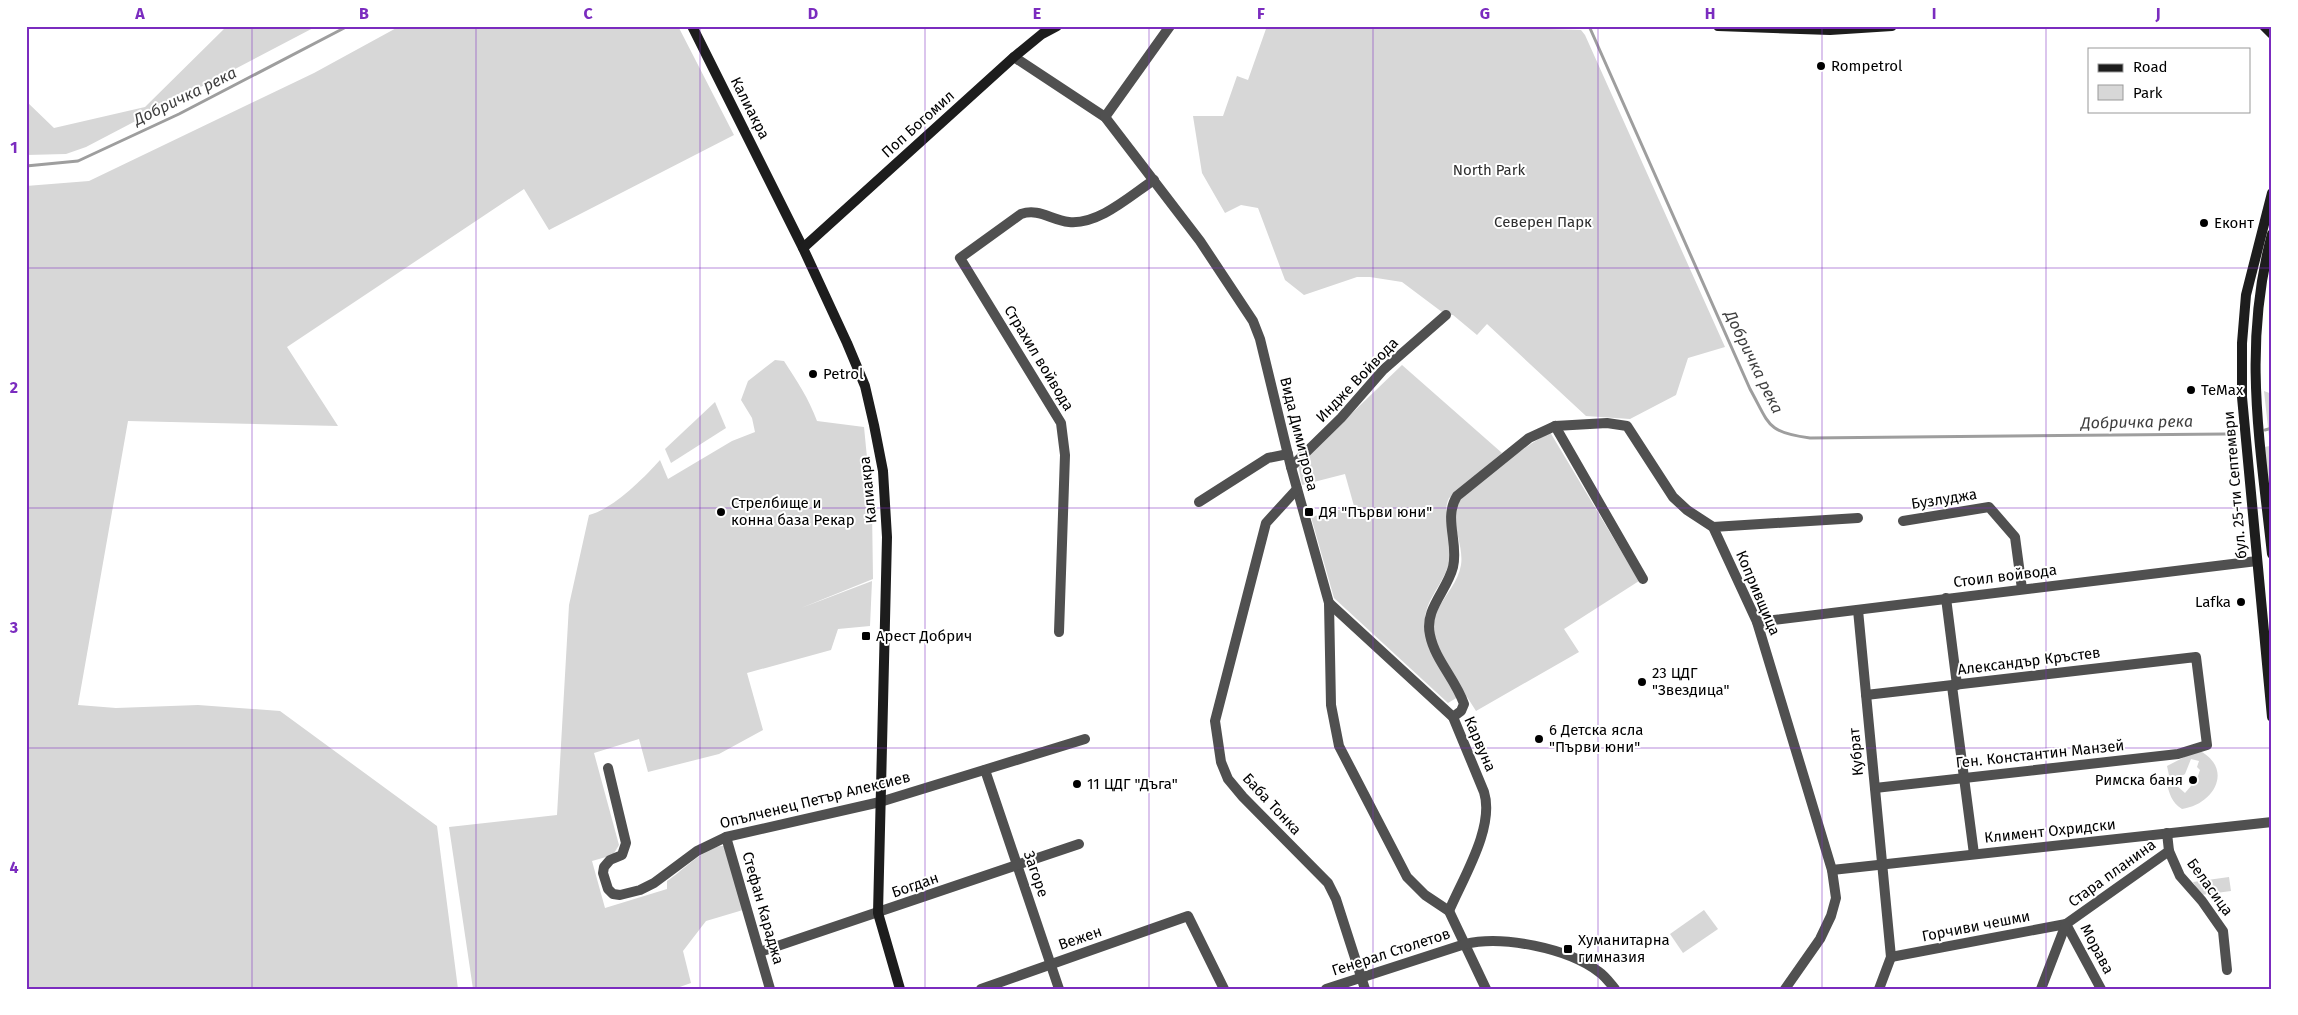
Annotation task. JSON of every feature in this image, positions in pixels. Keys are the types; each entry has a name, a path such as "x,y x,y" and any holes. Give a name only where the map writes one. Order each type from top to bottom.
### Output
{"street":[{"name":"Калиакра","path":"692,26 803,248 848,343 864,386 884,472 886,604 878,913 900,989"},
{"name":"Поп Богомил","path":"803,248 1014,57 1042,34 1057,26"},
{"path":"1105,117 1170,26"},
{"path":"1718,26 1830,30 1892,26"},
{"name":"Вида Димитрова","path":"1014,57 1105,117 1200,241 1253,321 1260,339 1291,467 1329,603 1331,705 1339,746 1407,877 1425,895 1449,911"},
{"name":"Страхил войвода","path":"1059,632 1065,455 1062,423 960,258 1020,214 1030,211 1061,221 1082,222 1112,208 1154,180"},
{"name":"бул. 25-ти Септември","path":"2272,193 2246,295 2242,343 2242,397 2272,717"},
{"name":"бул. 25-ти Септември","path":"2272,234 2258,296 2254,345 2255,398 2272,554"},
{"name":"Индже Войвода","path":"1291,467 1342,418 1382,370 1446,315"},
{"path":"1453,717 1461,712 1464,704 1433,644 1429,623 1432,608 1453,569 1455,547 1450,513 1451,505 1457,496 1529,438 1555,426 1607,423 1627,426 1673,496 1687,510 1713,527 1858,518"},
{"path":"1555,426 1643,579"},
{"path":"1199,502 1268,458 1288,454"},
{"name":"Баба Тонка","path":"1297,489 1266,523 1215,721 1216,741 1221,762 1228,779 1328,883 1336,898 1365,989"},
{"name":"Бузлуджа","path":"1903,521 1989,507 2015,537 2022,589"},
{"name":"Копривщица","path":"1713,527 1757,622 1832,870 1836,898 1830,916 1820,938 1785,989"},
{"name":"Стоил войвода","path":"1757,622 2257,561"},
{"path":"1946,598 1974,854"},
{"name":"Карвуна","path":"1329,603 1453,717 1484,792 1488,813 1482,834 1449,911"},
{"name":"Кубрат","path":"1858,610 1891,957"},
{"name":"Александър Кръстев","path":"1866,696 2196,657 2207,745"},
{"name":"Опълченец Петър Алексиев","path":"608,768 626,843 622,855 610,860 604,866 605,881 613,894 620,896 640,890 697,851 746,830 880,802 1084,739"},
{"name":"Ген. Константин Манзей","path":"1875,788 2178,754 2207,745"},
{"name":"Загоре","path":"985,770 1059,989"},
{"name":"Климент Охридски","path":"1832,870 2272,822"},
{"name":"Стара планина","path":"2041,989 2066,924 2169,851 2167,833"},
{"name":"Стефан Караджа","path":"726,837 770,989"},
{"name":"Богдан","path":"760,952 1079,844"},
{"name":"Беласица","path":"2169,851 2180,876 2202,901 2223,931 2227,970"},
{"path":"1449,911 1486,989"},
{"name":"Вежен","path":"981,989 1188,916 1224,989"},
{"name":"Горчиви чешми","path":"1891,957 2066,924"},
{"name":"Морава","path":"2066,924 2100,989"},
{"name":"Генерал Столетов","path":"1326,989 1478,941 1500,941 1550,950 1599,972 1615,989"},
{"path":"1879,989 1891,957"}],"green space":[{"path":"227,26 317,26 86,147 66,154 26,155 26,101 54,128 145,107"},
{"path":"400,26 678,26 734,135 549,230 524,189 287,347 338,426 128,421 78,705 116,708 198,705 280,711 437,826 458,989 26,989 26,186 89,181 314,73"},
{"name":"Северен Парк","path":"1267,26 1448,26 1581,30 1585,35 1725,347 1688,358 1676,395 1630,419 1586,416 1487,324 1477,335 1453,315 1446,315 1402,282 1357,277 1304,295 1285,280 1258,208 1241,205 1225,213 1202,173 1193,116 1223,116 1237,76 1248,80"},
{"path":"775,360 784,361 798,383 817,421 864,427 872,509 873,579 801,608 872,581 870,626 838,629 831,650 747,673 763,730 719,754 648,772 639,739 594,753 619,845 613,855 592,861 605,908 667,889 667,881 695,859 710,849 724,846 743,910 706,921 683,951 691,983 674,989 473,989 449,827 557,815 569,605 589,515 608,507 618,500 660,460 668,479 732,441 755,432 752,418 741,400 748,381"},
{"path":"1402,365 1502,453 1449,498 1447,504 1446,517 1451,544 1450,558 1446,571 1429,603 1425,615 1425,628 1432,652 1458,697 1448,703 1334,598 1311,517 1354,506 1345,474 1302,485 1298,465"},
{"path":"2264,391 2272,394 2272,510 2264,447 2270,446"},
{"path":"715,402 726,428 671,463 665,449"},
{"path":"1550,432 1639,581 1564,629 1579,652 1476,711 1444,661 1433,630 1433,622 1437,611 1455,582 1461,565 1461,550 1455,521 1456,508 1461,500 1483,479 1513,456"},
{"path":"2198,750 2216,766 2218,776 2216,785 2203,801 2182,809 2173,800 2170,793 2167,781 2170,780 2167,766","holes":["2191,759 2199,761 2197,767 2200,770 2197,779 2185,793 2176,785 2179,782 2183,785 2180,777 2185,774"]},
{"path":"2229,877 2231,891 2201,895 2193,882"},
{"path":"1704,910 1718,929 1683,953 1670,934"}],"waterway":[{"name":"Добричка река","path":"26,166 78,161 179,114 348,26"},
{"name":"Добричка река","path":"1589,26 1750,389 1766,419 1777,429 1785,433 1810,438 2226,434"},
{"name":"Добричка река","path":"2265,430 2272,428"}],"place":[{"name":"Rompetrol","path":"1821,66"},
{"name":"Еконт","path":"2204,223"},
{"name":"Petrol","path":"813,374"},
{"name":"TeMax","path":"2191,390"},
{"name":"Стрелбище и конна база Рекар","path":"721,512"},
{"name":"ДЯ \"Първи юни\"","path":"1309,512"},
{"name":"Lafka","path":"2241,602"},
{"name":"Арест Добрич","path":"866,636"},
{"name":"23 ЦДГ \"Звездица\"","path":"1642,682"},
{"name":"6 Детска ясла \"Първи юни\"","path":"1539,739"},
{"name":"Римска баня","path":"2193,780"},
{"name":"11 ЦДГ \"Дъга\"","path":"1077,784"},
{"name":"Хуманитарна гимназия","path":"1568,949"}],"park label":[{"name":"North Park","path":"1489,170"}]}
